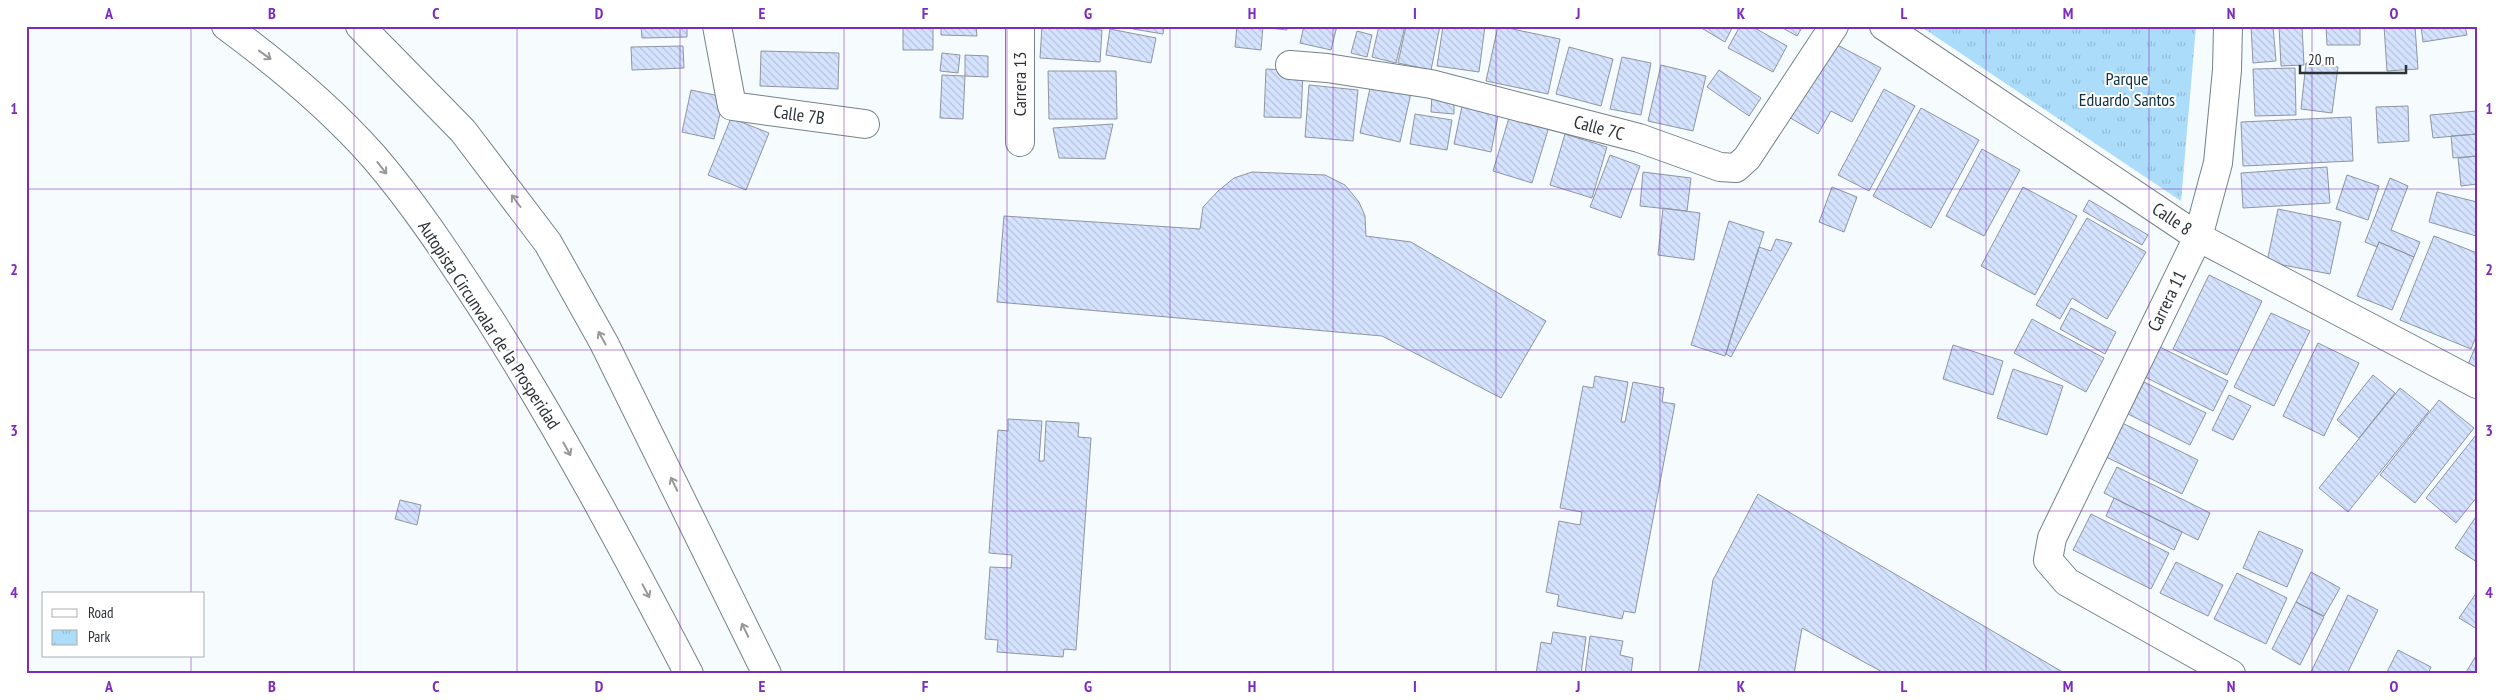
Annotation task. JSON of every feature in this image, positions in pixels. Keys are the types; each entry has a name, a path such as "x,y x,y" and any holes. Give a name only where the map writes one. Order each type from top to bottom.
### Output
{"main road":[{"name":"Autopista Circunvalar de la Prosperidad","path":"226,26 286,71 373,157 442,245 528,379 620,542 688,674"},
{"path":"360,26 463,131 548,243 604,343 767,674"},
{"name":"Calle 7B","path":"717,26 732,106 865,124"},
{"name":"Carrera 13","path":"1020,26 1020,142"},
{"name":"Calle 7C","path":"1290,65 1326,68 1431,84 1638,138 1720,167 1736,168 1747,158 1834,26"},
{"name":"Calle 8","path":"1884,26 2198,237 2477,384"},
{"name":"Carrera 11","path":"2228,26 2227,70 2218,163 2198,237 2052,538 2048,560 2067,582 2231,674"}],"green space":[{"name":"Parque Eduardo Santos","path":"1920,26 2196,26 2181,201"}],"building":[{"path":"641,26 687,26 687,37 642,38"},
{"path":"776,26 834,26 834,27 776,28"},
{"path":"903,26 933,26 933,50 903,50"},
{"path":"941,26 976,26 977,36 941,35"},
{"path":"1042,26 1102,30 1100,62 1040,58"},
{"path":"1134,26 1164,26 1163,34 1133,29"},
{"path":"1237,26 1263,26 1261,50 1235,47"},
{"path":"1268,26 1287,26 1287,30 1268,28"},
{"path":"1304,26 1337,26 1331,50 1300,43"},
{"path":"1379,26 1405,26 1396,63 1372,57"},
{"path":"1406,26 1440,26 1431,70 1398,63"},
{"path":"1443,26 1485,26 1479,72 1437,66"},
{"path":"1498,26 1560,39 1548,94 1486,81"},
{"path":"1698,26 1733,26 1725,42"},
{"path":"1740,26 1751,26 1787,46 1773,72 1728,48"},
{"path":"1779,26 1803,26 1797,36"},
{"path":"2251,26 2273,26 2276,61 2253,63"},
{"path":"2279,26 2302,26 2304,65 2281,66"},
{"path":"2326,26 2360,26 2360,45 2327,45"},
{"path":"2384,26 2415,26 2418,69 2387,71"},
{"path":"2421,26 2465,26 2467,35 2423,42"},
{"path":"1110,29 1156,38 1151,63 1106,55"},
{"path":"1357,31 1372,35 1367,57 1351,53"},
{"path":"1828,40 1881,68 1852,122 1831,111 1818,134 1787,116"},
{"path":"683,46 684,68 632,70 631,47"},
{"path":"1569,47 1613,59 1601,106 1556,94"},
{"path":"761,51 839,53 838,89 760,86"},
{"path":"942,53 960,55 958,73 940,71"},
{"path":"965,55 988,56 988,77 965,76"},
{"path":"1622,57 1651,63 1641,115 1610,109"},
{"path":"2306,63 2338,67 2332,113 2301,109"},
{"path":"1661,65 1706,76 1693,131 1648,121"},
{"path":"2295,68 2296,115 2255,116 2253,69"},
{"path":"1266,69 1303,71 1301,118 1264,117"},
{"path":"1719,70 1761,98 1749,116 1707,87"},
{"path":"1048,71 1116,71 1117,119 1049,119"},
{"path":"942,75 965,76 963,119 940,118"},
{"path":"1371,84 1411,93 1400,142 1360,133"},
{"path":"1309,85 1358,90 1353,141 1305,137"},
{"path":"1884,89 1915,106 1869,191 1838,175"},
{"path":"691,90 724,97 714,139 682,132"},
{"path":"1432,94 1454,95 1454,114 1431,112"},
{"path":"1464,97 1500,105 1491,152 1454,144"},
{"path":"2408,106 2409,141 2378,143 2376,107"},
{"path":"1512,108 1551,120 1532,183 1493,171"},
{"path":"1921,108 1979,140 1931,228 1873,196"},
{"path":"2477,111 2477,134 2433,138 2430,115"},
{"path":"1415,114 1452,120 1447,150 1410,144"},
{"path":"2351,117 2353,161 2243,166 2241,122"},
{"path":"731,118 769,133 746,190 708,175"},
{"path":"1113,124 1105,159 1059,158 1053,128"},
{"path":"1565,134 1607,147 1592,198 1550,185"},
{"path":"2477,134 2477,156 2453,158 2451,136"},
{"path":"1982,149 2020,170 1984,236 1946,216"},
{"path":"1610,155 1640,166 1621,218 1590,207"},
{"path":"2477,156 2477,184 2461,186 2458,158"},
{"path":"2327,167 2330,203 2243,208 2241,173"},
{"path":"1252,172 1325,175 1345,185 1359,202 1365,216 1366,236 1411,242 1546,321 1501,398 1382,336 997,302 1004,216 1200,229 1203,207 1234,178"},
{"path":"1643,172 1691,178 1687,211 1640,206"},
{"path":"2347,175 2379,186 2368,220 2336,209"},
{"path":"2390,178 2408,186 2391,230 2420,242 2414,257 2379,242 2377,247 2365,242"},
{"path":"1832,187 1857,197 1844,232 1819,222"},
{"path":"2023,187 2077,216 2035,295 1981,266"},
{"path":"2437,192 2477,202 2476,236 2429,222"},
{"path":"2089,200 2148,235 2142,245 2083,211"},
{"path":"1663,208 1700,213 1694,260 1658,255"},
{"path":"2278,209 2341,222 2330,274 2267,262"},
{"path":"2087,218 2146,252 2107,319 2072,298 2060,319 2036,305"},
{"path":"1729,221 1764,232 1725,356 1691,345"},
{"path":"2434,236 2477,253 2477,334 2471,349 2400,320"},
{"path":"1776,239 1792,243 1731,357 1726,354 1759,247 1771,251"},
{"path":"2379,242 2414,257 2392,310 2357,296"},
{"path":"2209,275 2262,301 2227,375 2173,349"},
{"path":"2071,308 2116,332 2105,354 2060,329"},
{"path":"2271,313 2310,331 2274,406 2234,387"},
{"path":"2032,319 2104,358 2086,392 2014,353"},
{"path":"2318,343 2359,363 2324,436 2283,416"},
{"path":"2477,343 2477,373 2466,369"},
{"path":"1953,345 2003,361 1993,395 1943,379"},
{"path":"2158,346 2228,381 2213,411 2143,376"},
{"path":"2013,369 2063,386 2047,435 1997,418"},
{"path":"2373,375 2395,393 2359,438 2337,420"},
{"path":"1595,376 1628,382 1621,422 1625,422 1633,382 1664,388 1662,402 1675,404 1635,613 1624,611 1622,619 1557,606 1559,595 1546,592 1559,521 1580,525 1582,512 1560,508 1583,386 1593,388"},
{"path":"2144,382 2206,413 2190,445 2128,414"},
{"path":"2400,388 2429,411 2348,512 2319,488"},
{"path":"2229,395 2251,406 2233,440 2212,430"},
{"path":"2439,400 2474,428 2415,503 2380,475"},
{"path":"1008,419 1042,421 1039,461 1044,461 1046,421 1079,423 1078,437 1091,438 1076,650 1064,649 1063,657 997,652 998,640 985,639 990,567 1011,568 1012,555 989,553 998,430 1008,431"},
{"path":"2116,420 2198,460 2182,494 2100,454"},
{"path":"2476,435 2477,497 2456,523 2426,498"},
{"path":"2117,467 2210,513 2198,540 2104,493"},
{"path":"1758,494 2066,674 1886,674 1802,628 1794,674 1698,674 1713,580"},
{"path":"2114,498 2182,532 2174,550 2106,516"},
{"path":"400,500 421,505 417,525 395,519"},
{"path":"2091,514 2169,553 2151,589 2073,550"},
{"path":"2477,515 2477,562 2455,548"},
{"path":"2259,531 2303,550 2287,587 2243,568"},
{"path":"2176,562 2223,585 2208,616 2160,593"},
{"path":"2311,572 2340,588 2324,616 2296,602"},
{"path":"2237,573 2287,598 2266,644 2214,619"},
{"path":"2477,592 2477,629 2459,618"},
{"path":"2348,595 2378,610 2347,674 2310,674"},
{"path":"2296,602 2324,617 2300,665 2272,649"},
{"path":"1553,632 1586,637 1581,674 1536,674 1541,642 1551,644"},
{"path":"1590,636 1623,641 1620,655 1633,658 1631,674 1585,674"},
{"path":"2398,650 2431,667 2428,674 2386,674"},
{"path":"2477,654 2477,674 2465,674"}]}
